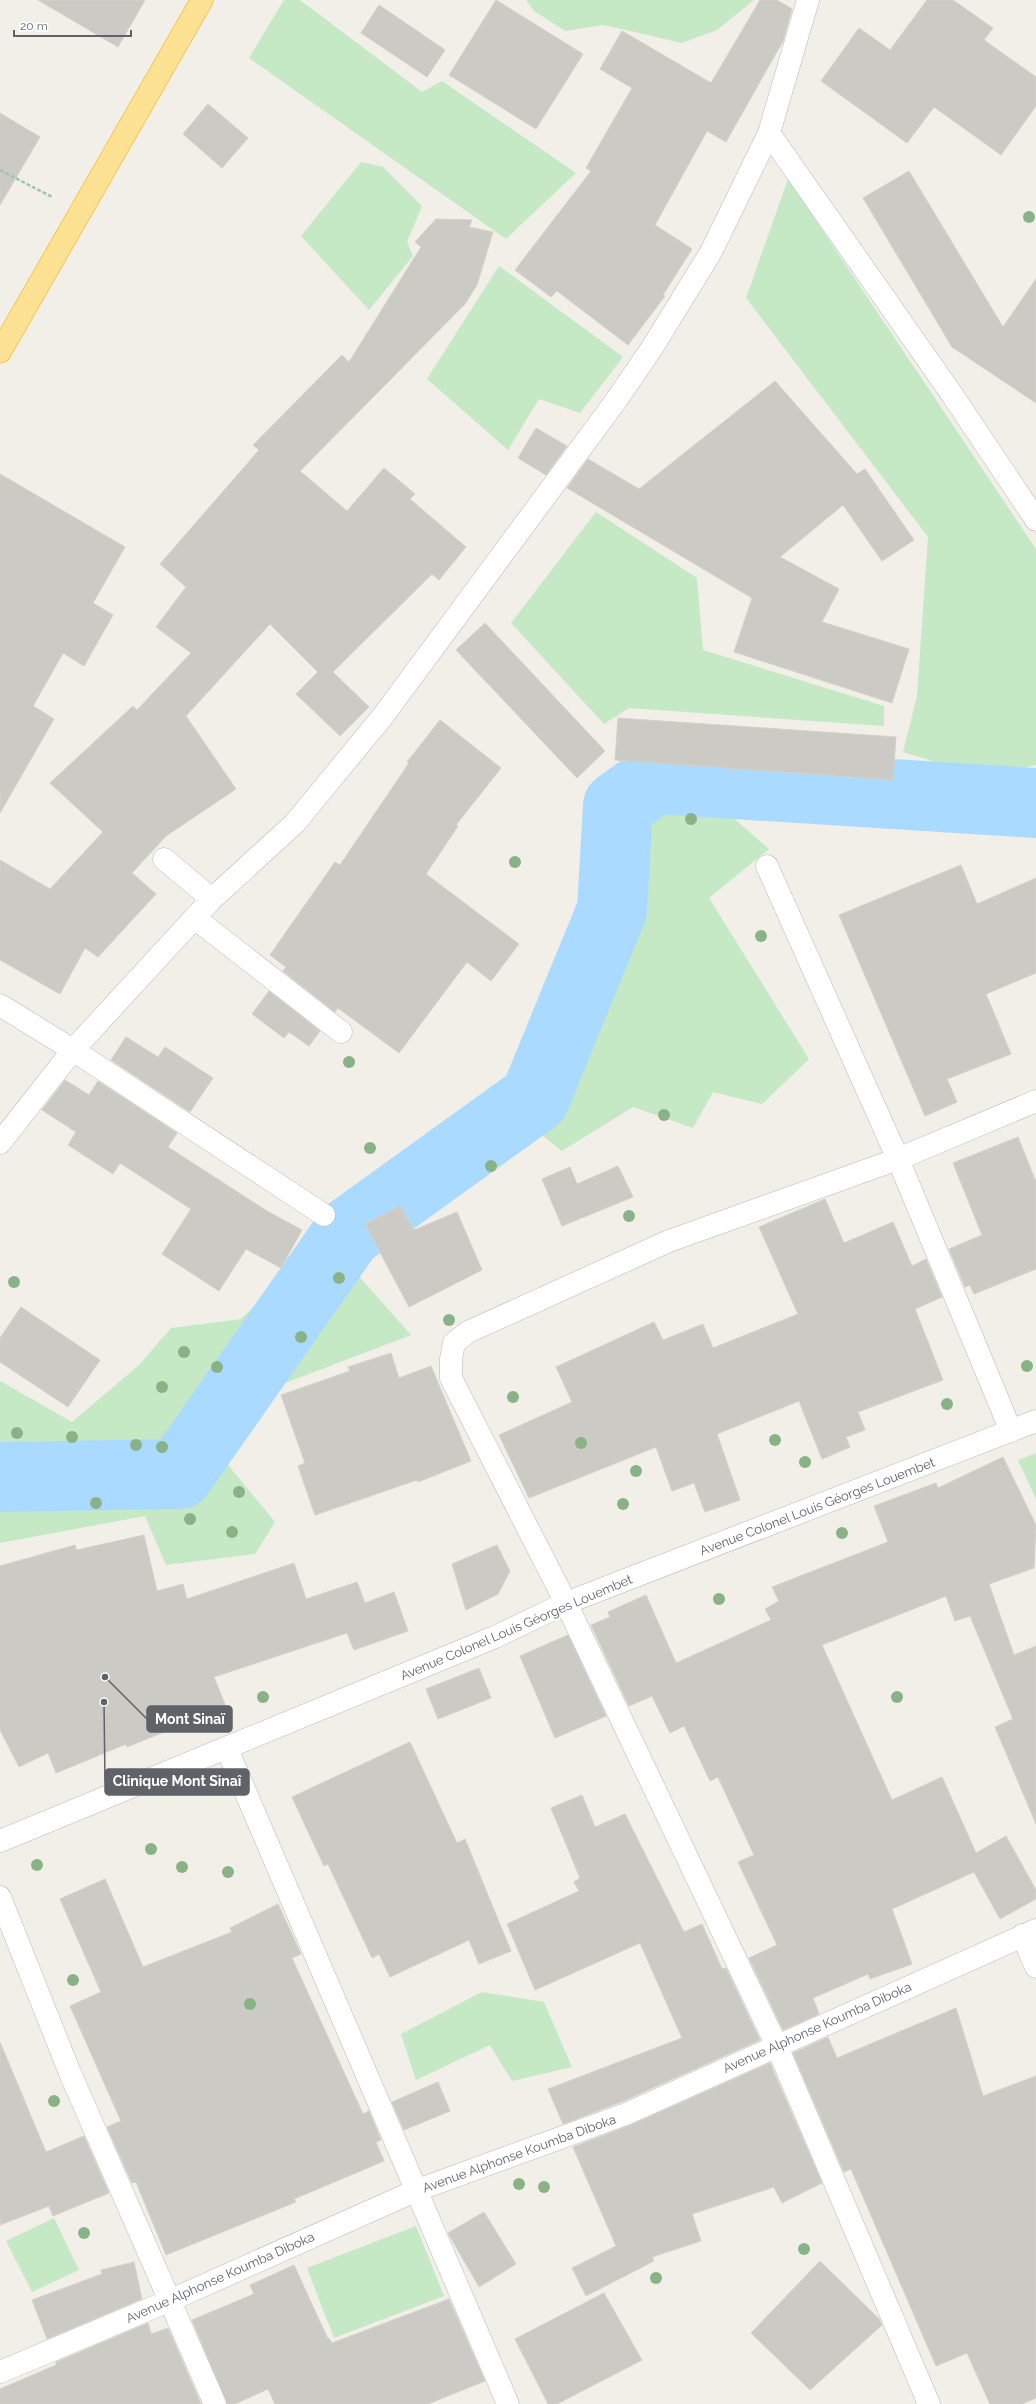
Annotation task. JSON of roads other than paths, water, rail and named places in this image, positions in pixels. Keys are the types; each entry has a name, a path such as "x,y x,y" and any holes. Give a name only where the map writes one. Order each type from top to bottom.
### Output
{"highway":[{"path":"0,352 202,0"}],"street":[{"path":"0,1143 73,1050 196,919 212,899 295,823 383,716 615,402 652,348 711,252 769,133 808,0"},
{"path":"769,133 951,393 1036,520"},
{"path":"164,859 212,899"},
{"path":"767,866 898,1159 1011,1431"},
{"path":"196,919 341,1032"},
{"path":"0,1005 73,1050 324,1215"},
{"path":"929,2404 776,2044 566,1603 451,1378 451,1359 454,1343 468,1332 669,1241 898,1159 1036,1101"},
{"name":"Avenue Colonel Louis Géorges Louembet","path":"0,1841 227,1749 495,1637 566,1603 1036,1421"},
{"path":"227,1749 415,2191 508,2404"},
{"path":"0,1897 70,2073 171,2300 215,2404"},
{"path":"1029,1932 1036,1967"},
{"name":"Avenue Alphonse Koumba Diboka","path":"0,2372 171,2300 415,2191 626,2114 776,2044 1029,1932"}],"waterway":[{"path":"0,1477 179,1474 348,1233 535,1098 612,910 618,806 655,779 1036,803"}],"place":[{"name":"Mont Sinaï","path":"105,1677"},
{"name":"Clinique Mont Sinaî","path":"104,1702"}]}
